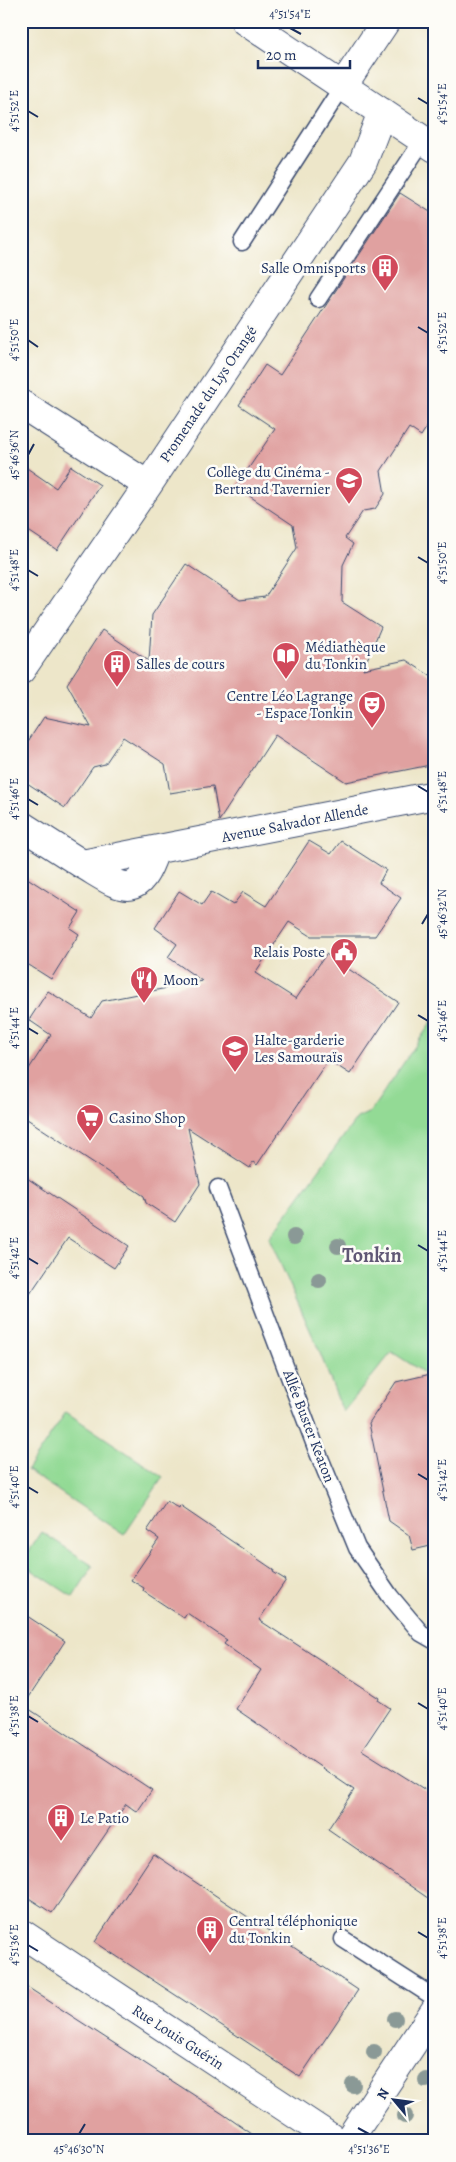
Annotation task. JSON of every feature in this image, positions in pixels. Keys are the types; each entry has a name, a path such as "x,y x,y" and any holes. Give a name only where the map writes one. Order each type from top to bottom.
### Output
{"street":[{"path":"245,21 429,144"},
{"path":"342,87 386,21"},
{"name":"Promenade du Lys Orangé","path":"21,670 148,485 363,162 382,112"},
{"path":"21,404 148,485"},
{"name":"Avenue Salvador Allende","path":"21,826 82,864 435,794"},
{"name":"Rue Louis Guérin","path":"21,1933 336,2141"},
{"path":"348,2141 435,2010"}],"lane":[{"path":"242,242 342,87"},
{"path":"318,299 429,144"},
{"name":"Allée Buster Keaton","path":"218,1188 316,1448 357,1548 390,1596 421,1633 435,1641"},
{"path":"343,1939 435,1998"}],"green space":[{"path":"435,1017 435,1380 392,1352 343,1412 318,1348 269,1238 357,1118 370,1112"},
{"path":"66,1412 163,1477 124,1535 27,1470"},
{"path":"42,1532 93,1566 73,1597 21,1563"}],"building":[{"name":"Collège du Cinéma - Bertrand Tavernier","path":"400,193 435,215 435,426 426,428 421,436 409,428 381,471 385,494 375,509 363,511 345,538 353,544 343,565 342,602 381,627 363,669 406,660 435,679 435,764 346,782 275,735 219,821 213,786 170,793 165,764 123,737 105,764 93,767 65,808 21,779 21,752 44,717 91,727 67,684 102,630 149,661 152,615 186,564 240,600 265,597 297,548 293,525 236,487 275,429 239,405 265,365 280,375"},
{"path":"21,464 56,488 71,466 100,485 57,550 21,526"},
{"path":"309,841 331,854 341,841 386,870 379,883 401,898 375,936 311,936 289,922 255,973 296,999 326,954 398,1002 350,1074 328,1060 257,1165 253,1162 250,1168 188,1128 200,1184 175,1222 146,1203 144,1196 21,1115 21,1081 51,1035 29,1020 48,991 91,1018 102,1001 202,981 168,957 177,944 155,928 179,891 202,905 211,892 233,905 243,892 266,906"},
{"path":"21,874 80,912 70,928 79,934 51,979 21,960"},
{"path":"21,1174 129,1246 114,1268 68,1238 21,1307"},
{"path":"435,1373 435,1545 413,1550 409,1535 389,1521 369,1423 396,1382"},
{"path":"167,1501 179,1509 180,1506 286,1580 259,1620 379,1698 378,1700 390,1708 362,1750 435,1796 435,1903 328,1829 354,1790 236,1709 261,1670 224,1644 227,1640 187,1613 184,1618 143,1591 144,1588 131,1580 159,1539 147,1531"},
{"name":"Le Patio","path":"21,1612 65,1641 23,1705 152,1790 137,1812 126,1804 52,1913 21,1893"},
{"name":"Central téléphonique du Tonkin","path":"153,1854 358,1990 300,2077 95,1942"},
{"path":"21,1983 223,2114 262,2141 21,2141"}],"place":[{"name":"Salle Omnisports","path":"385,292"},
{"name":"Collège du Cinéma - Bertrand Tavernier","path":"349,505"},
{"name":"Médiathèque du Tonkin","path":"286,680"},
{"name":"Salles de cours","path":"117,688"},
{"name":"Centre Léo Lagrange - Espace Tonkin","path":"372,729"},
{"name":"Relais Poste","path":"344,976"},
{"name":"Moon","path":"144,1004"},
{"name":"Halte-garderie Les Samouraïs","path":"235,1073"},
{"name":"Casino Shop","path":"90,1142"},
{"name":"Le Patio","path":"61,1842"},
{"name":"Central téléphonique du Tonkin","path":"210,1954"}],"district":[{"name":"Tonkin","path":"372,1255"}]}
